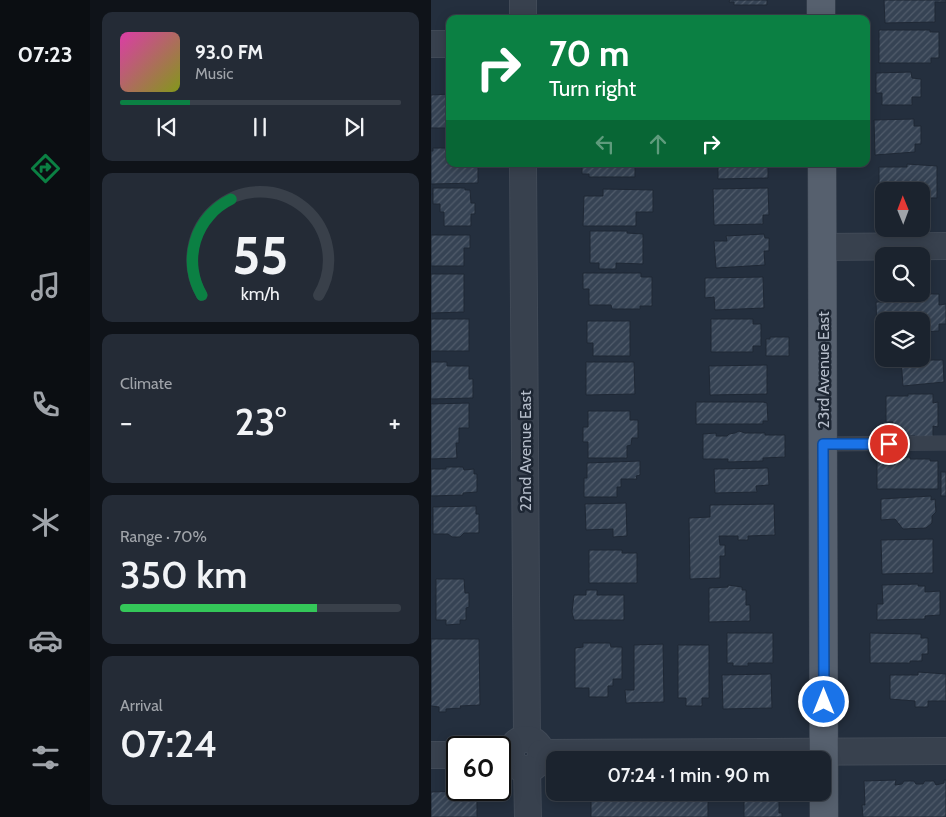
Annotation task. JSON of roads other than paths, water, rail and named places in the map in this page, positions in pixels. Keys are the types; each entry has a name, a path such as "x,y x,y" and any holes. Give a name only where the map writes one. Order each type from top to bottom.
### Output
{"main road":[{"path":"821,0 821,15"},
{"name":"23rd Avenue East","path":"822,167 824,751"},
{"name":"23rd Avenue East","path":"824,801 824,817"}],"street":[{"path":"523,0 523,15"},
{"path":"431,44 446,44"},
{"name":"22nd Avenue East","path":"523,167 521,753 527,817"},
{"path":"822,247 946,246"},
{"path":"831,751 946,751"},
{"path":"521,753 546,753"},
{"path":"431,755 446,754"}],"lane":[{"path":"823,444 946,443"}]}
